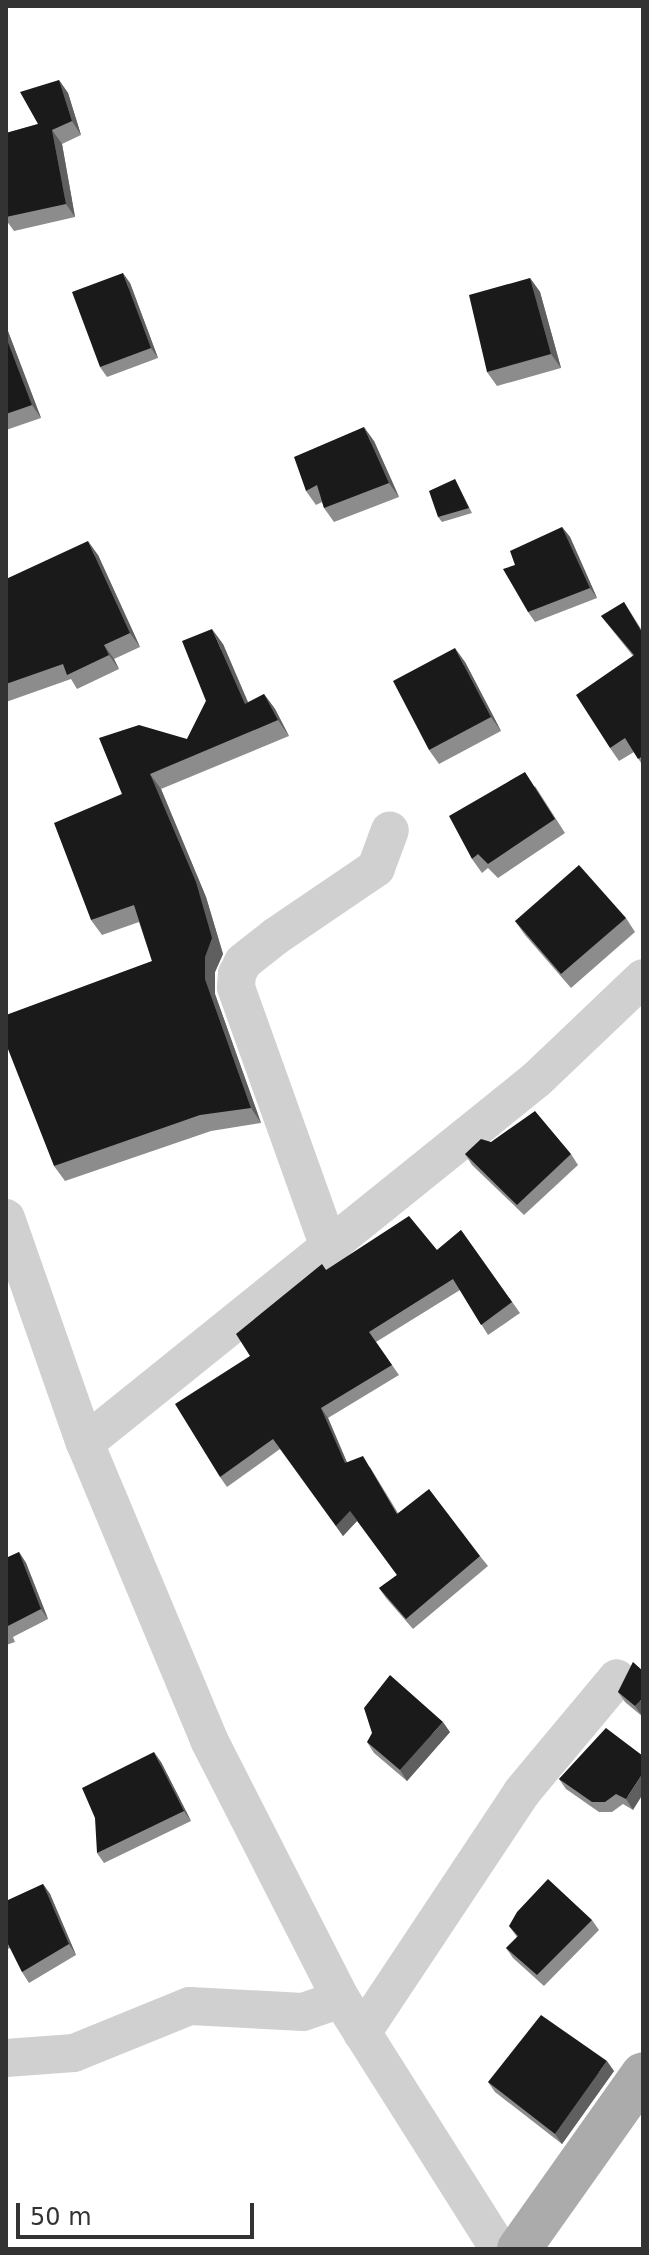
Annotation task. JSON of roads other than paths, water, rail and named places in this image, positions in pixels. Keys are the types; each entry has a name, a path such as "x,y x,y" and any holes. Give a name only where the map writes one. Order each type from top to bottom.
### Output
{"main road":[{"path":"519,2249 643,2074"}],"street":[{"path":"330,1250 236,987 237,974 243,962 276,936 376,868 390,830"},
{"path":"85,1443 330,1250 537,1079 643,978"},
{"path":"6,1218 85,1443 209,1740 341,1999 499,2249"},
{"path":"362,2033 506,1814 617,1678"},
{"path":"6,2058 74,2053 190,2006 303,2012 341,1999"}]}
